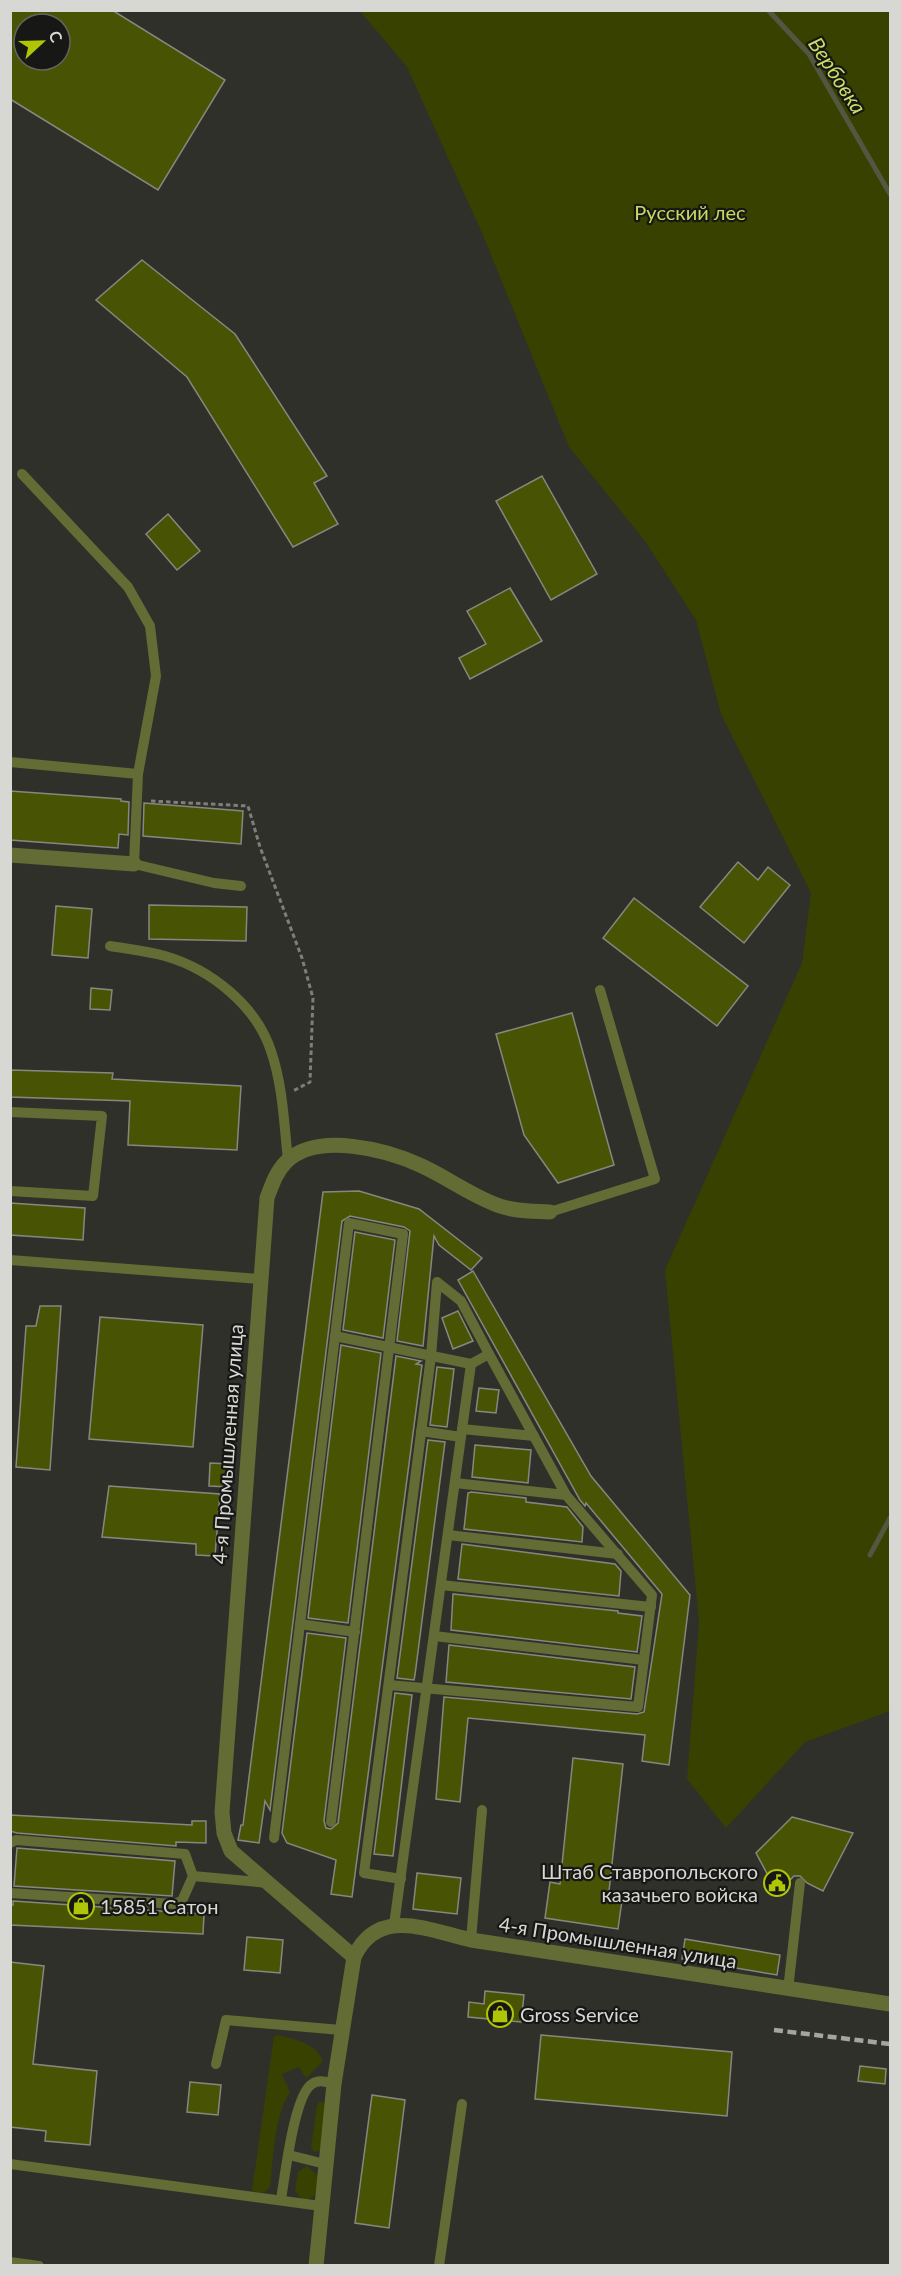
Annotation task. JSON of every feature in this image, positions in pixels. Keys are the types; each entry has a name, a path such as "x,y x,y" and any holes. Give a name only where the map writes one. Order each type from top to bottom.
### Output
{"street":[{"path":"10,855 134,864"},
{"path":"288,1160 318,1148 337,1145 389,1153 420,1165 499,1206 521,1211 550,1212"},
{"name":"4-я Промышленная улица","path":"288,1160 276,1173 267,1198 222,1812 224,1833 231,1851 354,1957"},
{"path":"316,2265 334,2084 354,1957 361,1941 376,1930 394,1925"},
{"name":"4-я Промышленная улица","path":"394,1925 417,1927 471,1941 891,2004"}],"lane":[{"path":"22,474 128,587 150,626 156,676 138,774 134,864 214,883 241,886"},
{"path":"10,762 138,774"},
{"path":"110,946 166,956 205,974 235,996 256,1022 271,1050 282,1097 288,1160"},
{"path":"550,1212 655,1179 600,990"},
{"path":"10,1112 102,1116 93,1196 10,1191"},
{"path":"274,1838 349,1223 403,1234 331,1822"},
{"path":"10,1260 260,1279"},
{"path":"388,1684 638,1707 651,1607 652,1595 566,1495 461,1301 437,1282 431,1356 388,1684 364,1873 401,1879"},
{"path":"335,1336 471,1364 489,1354"},
{"path":"394,1925 471,1364"},
{"path":"421,1431 534,1436"},
{"path":"455,1483 566,1495"},
{"path":"448,1535 618,1554"},
{"path":"441,1584 651,1607"},
{"path":"300,1624 355,1632"},
{"path":"434,1636 644,1660"},
{"path":"471,1941 482,1810"},
{"path":"10,1843 16,1840 186,1854 193,1876 183,1901 174,1904 10,1893"},
{"path":"193,1876 269,1884"},
{"path":"788,1990 800,1882"},
{"path":"216,2064 226,2020 341,2030"},
{"path":"281,2199 300,2100 309,2085 318,2081 334,2084"},
{"path":"439,2265 462,2104"},
{"path":"289,2155 325,2164"},
{"path":"10,2164 321,2206"},
{"path":"10,2262 39,2265"}],"path":[{"path":"137,800 248,806 260,847 302,958 313,998 310,1082 282,1097"}],"green space":[{"name":"Русский лес","path":"360,11 890,11 890,1711 805,1742 726,1828 687,1779 699,1622 665,1270 802,963 811,893 721,714 696,620 645,541 569,447 483,235 407,67"},
{"path":"279,2035 310,2046 323,2061 306,2078 299,2067 282,2074 290,2092 277,2126 270,2187 263,2193 252,2191 274,2036"},
{"path":"320,2102 326,2103 322,2150 315,2152 311,2148 317,2105"},
{"path":"307,2166 319,2177 315,2195 308,2200 301,2198 295,2191 298,2172"}],"building":[{"path":"10,10 112,10 225,80 158,190 10,99"},
{"path":"142,260 235,334 327,476 314,483 338,524 293,547 187,377 96,300"},
{"path":"542,476 597,574 551,600 496,501"},
{"path":"168,514 200,551 177,570 146,534"},
{"path":"510,588 542,641 470,679 459,658 486,644 467,611"},
{"path":"10,791 121,799 121,801 129,802 128,835 119,834 118,848 10,840"},
{"path":"144,803 243,811 241,844 143,836"},
{"path":"738,862 758,880 768,867 790,885 744,943 700,907"},
{"path":"634,898 748,986 717,1026 603,938"},
{"path":"149,905 247,907 246,941 149,939"},
{"path":"56,906 92,909 88,958 52,955"},
{"path":"91,988 112,990 110,1010 90,1009"},
{"path":"572,1013 614,1165 558,1183 524,1135 496,1034"},
{"path":"10,1070 113,1073 112,1079 241,1086 237,1150 128,1145 130,1101 10,1097"},
{"path":"359,1191 419,1209 482,1258 471,1270 439,1245 434,1236 423,1346 397,1341 410,1231 404,1227 350,1216 342,1221 270,1810 265,1801 259,1843 238,1840 241,1825 243,1825 323,1192"},
{"path":"10,1203 85,1208 83,1240 10,1235"},
{"path":"355,1232 395,1240 383,1338 343,1330"},
{"path":"473,1271 591,1476 690,1595 669,1765 642,1761 645,1735 468,1718 460,1802 436,1799 444,1697 637,1714 644,1712 662,1594 586,1503 585,1506 580,1500 458,1280"},
{"path":"40,1306 61,1306 50,1470 16,1467 26,1326 36,1326"},
{"path":"458,1311 473,1341 453,1349 442,1318"},
{"path":"100,1317 203,1325 193,1447 89,1439"},
{"path":"341,1345 381,1353 348,1623 308,1618"},
{"path":"396,1356 421,1361 416,1364 422,1365 352,1897 331,1894 336,1860 287,1843 282,1833 307,1633 346,1638 324,1821 326,1828 331,1829 338,1823"},
{"path":"437,1367 454,1369 447,1427 430,1425"},
{"path":"479,1388 499,1390 496,1413 476,1411"},
{"path":"428,1440 445,1442 414,1680 397,1678"},
{"path":"475,1445 531,1450 528,1483 472,1477"},
{"path":"210,1463 230,1464 229,1487 209,1486"},
{"path":"109,1486 220,1494 215,1556 196,1555 196,1544 102,1537"},
{"path":"468,1493 526,1498 526,1502 567,1507 583,1527 582,1542 464,1529"},
{"path":"462,1544 615,1564 621,1571 619,1596 458,1579"},
{"path":"453,1594 618,1611 618,1613 642,1616 637,1652 451,1630"},
{"path":"449,1645 635,1667 631,1699 446,1682"},
{"path":"395,1693 412,1695 393,1856 374,1854"},
{"path":"573,1758 623,1764 609,1891 623,1893 618,1929 545,1918 550,1882 560,1884"},
{"path":"10,1815 192,1825 192,1821 206,1821 206,1843 176,1842 176,1846 17,1833 10,1831"},
{"path":"792,1817 853,1833 823,1891 807,1883 800,1876 794,1876 780,1890 771,1881 756,1853"},
{"path":"17,1848 175,1861 172,1896 14,1886"},
{"path":"417,1873 461,1878 457,1914 413,1909"},
{"path":"13,1901 204,1914 203,1934 10,1925 10,1904 13,1905"},
{"path":"247,1937 283,1940 280,1973 244,1970"},
{"path":"685,1939 780,1955 777,1975 682,1959"},
{"path":"10,1962 44,1966 33,2064 97,2071 90,2145 45,2141 46,2131 10,2127"},
{"path":"485,1991 524,1995 521,2022 468,2017 469,2002 484,2004"},
{"path":"541,2035 732,2052 727,2116 535,2099"},
{"path":"860,2066 886,2069 885,2084 858,2081"},
{"path":"190,2082 221,2085 218,2115 187,2112"},
{"path":"372,2095 405,2100 389,2228 355,2223"}],"waterway":[{"name":"Вербовка","path":"768,10 809,54 890,194"},
{"path":"870,1555 890,1518"}],"railway":[{"path":"774,2030 890,2044"}],"place":[{"name":"Штаб Ставропольского казачьего войска","path":"777,1883"},
{"name":"15851 Сатон","path":"81,1906"},
{"name":"Gross Service","path":"500,2014"}]}
